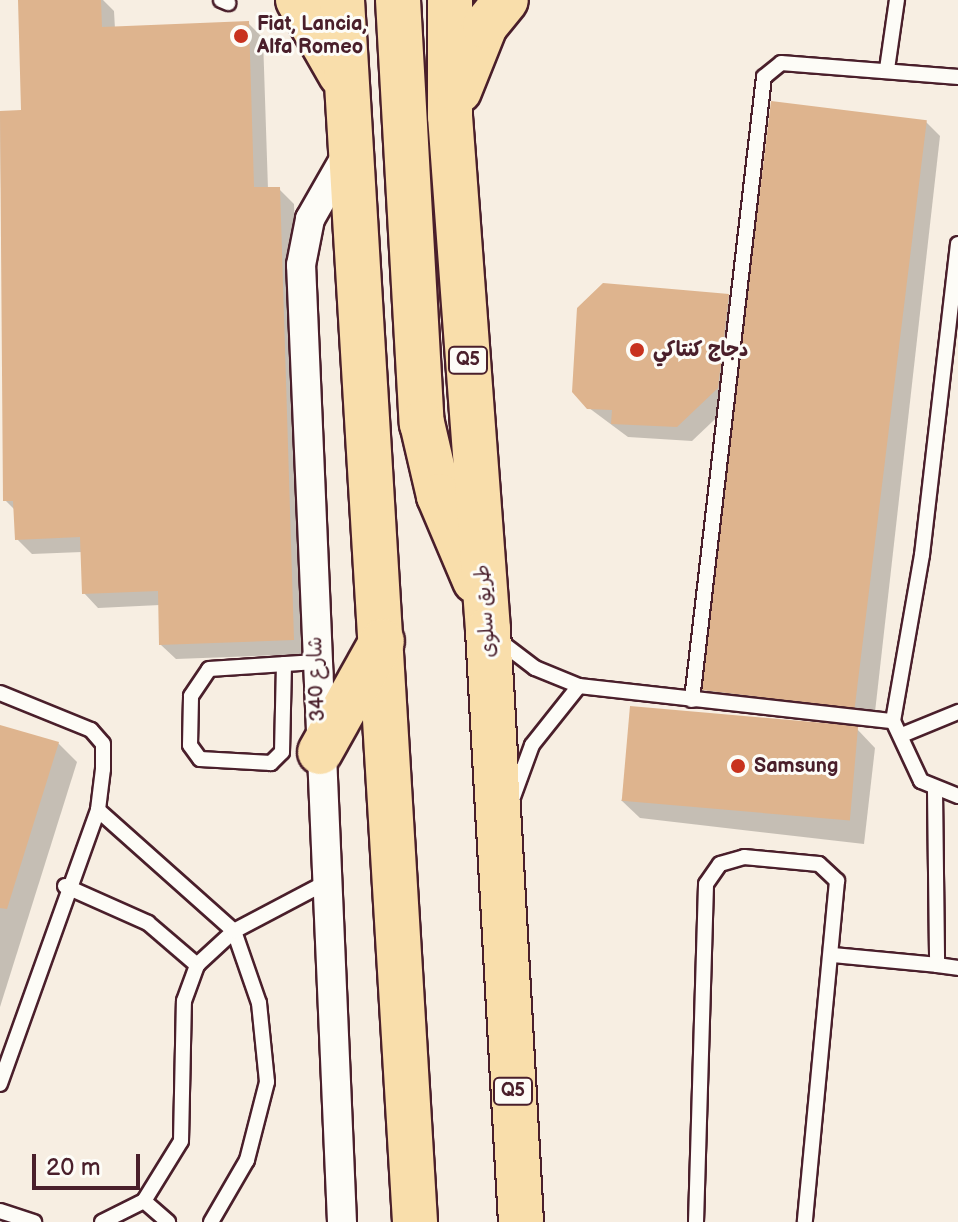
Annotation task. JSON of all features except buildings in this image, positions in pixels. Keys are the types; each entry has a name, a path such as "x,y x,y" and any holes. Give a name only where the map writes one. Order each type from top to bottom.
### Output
{"main road":[{"path":"298,0 346,84"},
{"path":"342,0 415,1222"},
{"path":"398,0 422,423 439,496 488,617"},
{"name":"طريق سلوى","path":"450,0 450,116 488,617 496,844 521,1222"},
{"path":"450,116 474,48 506,0"},
{"path":"320,752 382,641"}],"street":[{"name":"شارع 340","path":"342,1222 301,265 310,219 351,148"}],"lane":[{"path":"887,69 897,0"},
{"path":"692,700 760,98 768,70 781,63 958,77"},
{"path":"958,244 922,555 893,721 902,735 912,769 935,791 958,796"},
{"path":"488,617 535,668 579,686 893,721"},
{"path":"284,664 282,752 271,763 200,759 190,745 191,696 199,678 209,669 284,664 316,662"},
{"path":"496,844 532,745 579,686"},
{"path":"0,693 91,730 103,744 98,810 65,886 0,1084"},
{"path":"902,735 958,712"},
{"path":"935,791 937,965"},
{"path":"98,810 234,931 259,1003 267,1082 247,1160 211,1222"},
{"path":"696,1222 712,873 744,857 827,867 838,890 805,1222"},
{"path":"102,1222 144,1201 181,1141 184,1001 197,965 234,931 327,882"},
{"path":"65,886 148,923 197,965"},
{"path":"832,955 958,968"},
{"path":"144,1201 168,1222"},
{"path":"0,1211 34,1222"}],"place":[{"name":"Fiat, Lancia, Alfa Romeo","path":"241,36"},
{"name":"دجاج كنتاكي","path":"637,350"},
{"name":"Samsung","path":"738,766"}]}
